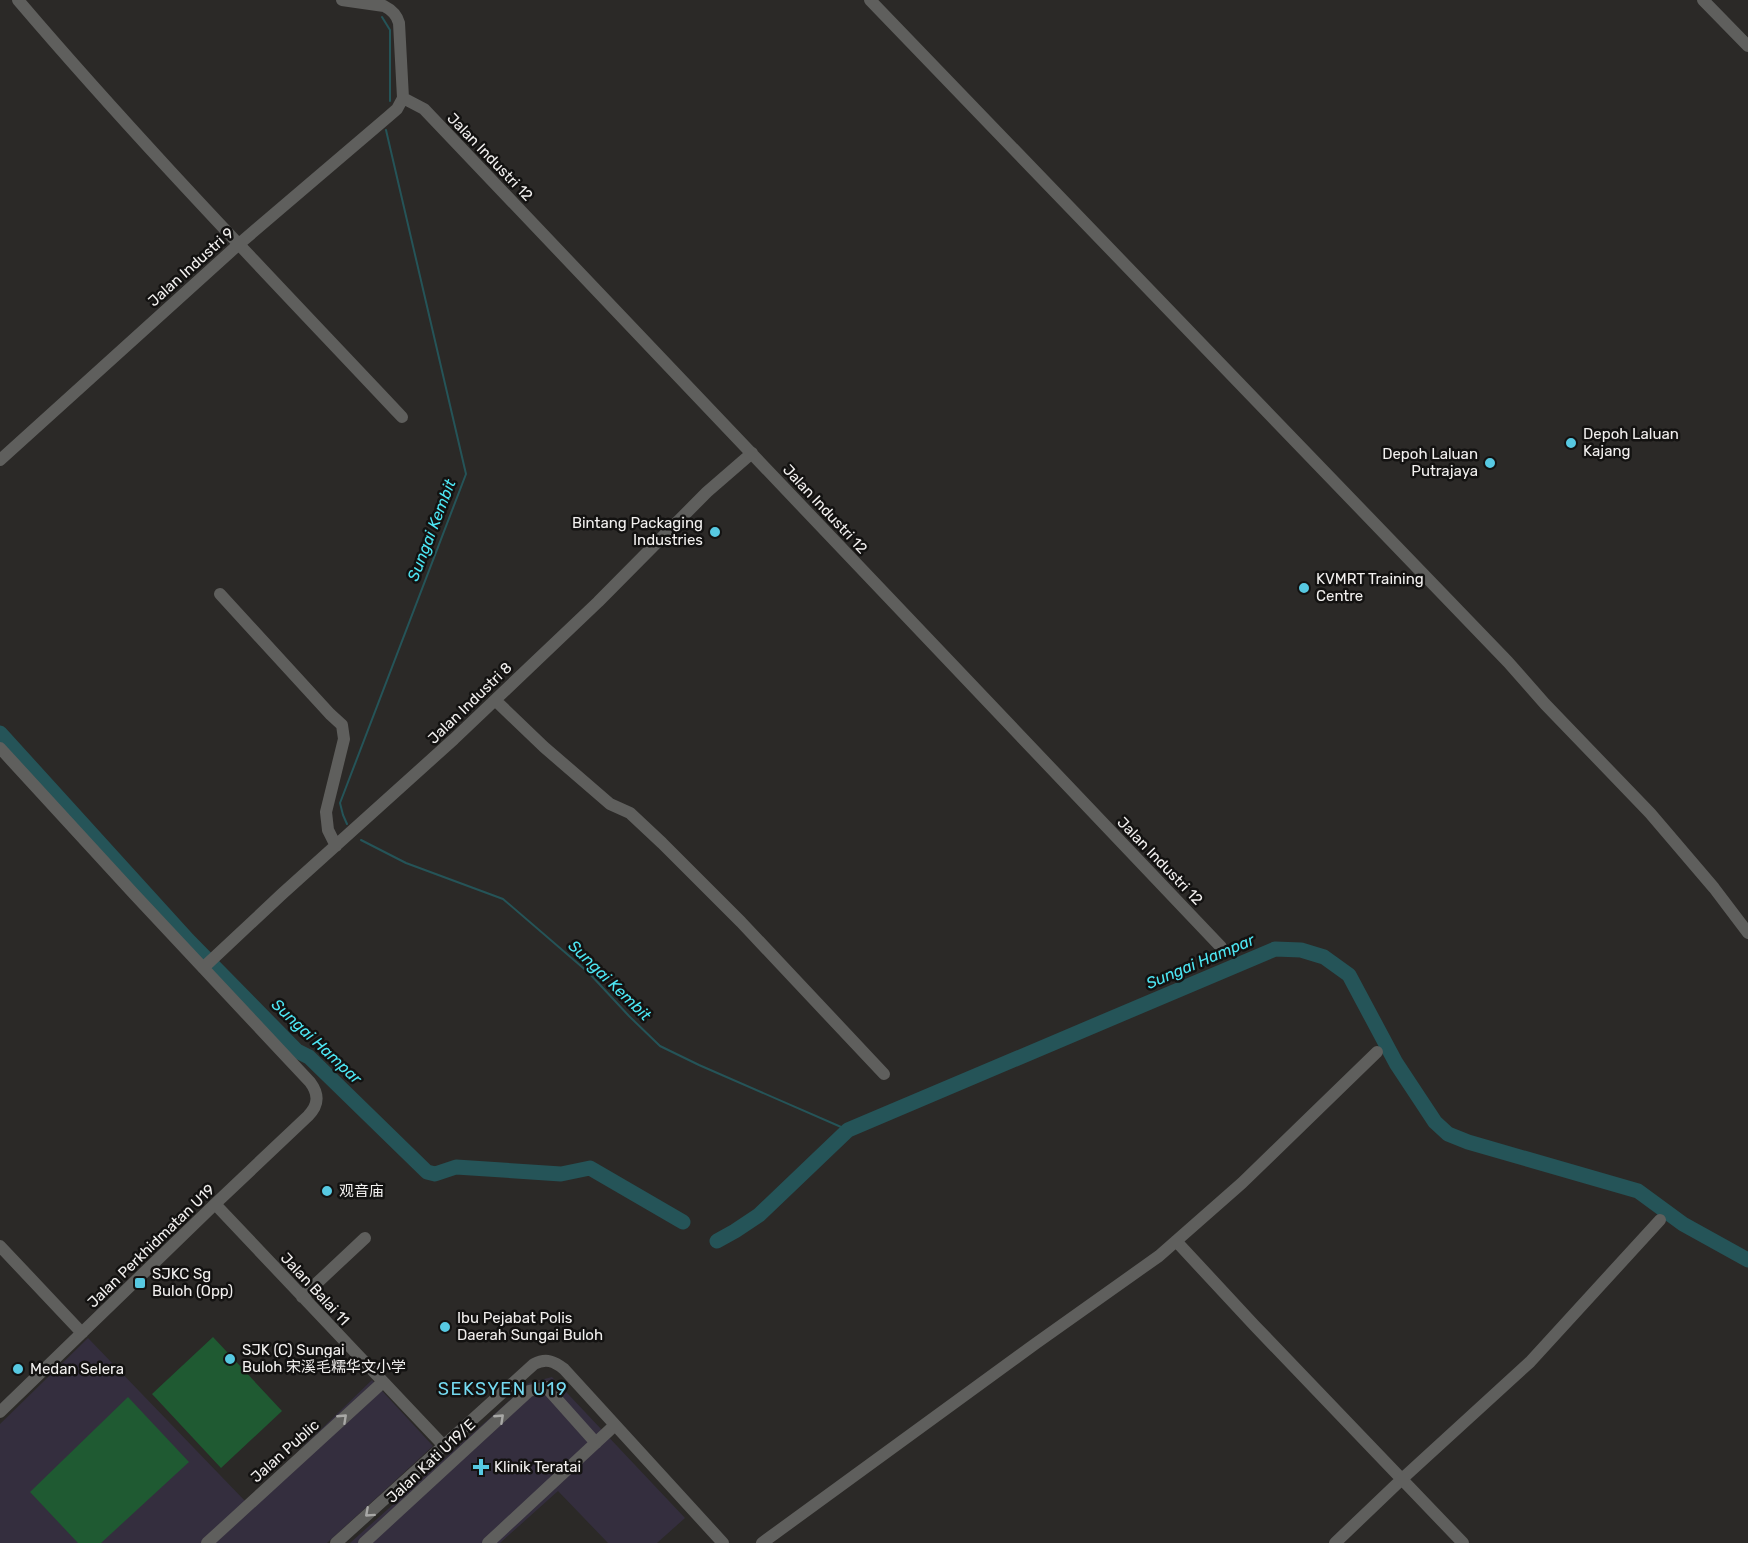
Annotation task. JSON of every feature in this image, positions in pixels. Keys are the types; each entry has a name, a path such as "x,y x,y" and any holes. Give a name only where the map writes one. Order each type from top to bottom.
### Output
{"street":[{"path":"18,0 56,45 239,244 402,417"},
{"path":"342,0 384,6 397,16 403,98"},
{"path":"870,0 1484,637 1650,813 1714,888 1748,933"},
{"path":"1703,0 1748,46"},
{"name":"Jalan Industri 9","path":"0,460 239,244 390,116 403,98"},
{"name":"Jalan Industri 12","path":"403,98 424,109 1221,946"},
{"name":"Jalan Industri 8","path":"207,964 454,740 598,602 707,492 752,453"},
{"path":"220,594 342,725 344,739 326,812 328,830 336,846"},
{"path":"495,700 552,754 610,804 630,813 662,843 741,922 884,1074"},
{"path":"0,748 207,964"},
{"name":"Jalan Perkhidmatan U19","path":"0,1412 315,1108 317,1099 315,1090 309,1082 207,964"},
{"path":"762,1543 1159,1256 1242,1183 1377,1052"},
{"name":"Jalan Balai 11","path":"214,1204 444,1446"},
{"path":"1335,1543 1530,1362 1660,1220"},
{"path":"302,1297 365,1238"},
{"path":"1176,1241 1254,1326 1463,1543"},
{"path":"0,1246 82,1333"},
{"path":"336,1543 534,1364 541,1360 548,1360 558,1364 564,1370 723,1543"},
{"name":"Jalan Public","path":"207,1543 383,1382"},
{"name":"Jalan Kati U19/E","path":"364,1543 530,1391 546,1387 596,1443"},
{"path":"488,1543 615,1425"}],"shaded area":[{"path":"88,1338 246,1502 372,1380 433,1446 327,1543 0,1543 0,1424"},
{"path":"552,1377 685,1518 657,1543 608,1543 558,1491 500,1543 350,1543 529,1383"}],"green space":[{"path":"213,1337 282,1411 221,1468 152,1394"},
{"path":"128,1397 189,1462 101,1543 78,1543 30,1492"}],"waterway":[{"name":"Sungai Kembit","path":"382,17 390,30 390,101"},
{"name":"Sungai Kembit","path":"347,824 340,803 466,474 386,130"},
{"name":"Sungai Hampar","path":"0,733 188,940 297,1051 309,1057 427,1172 435,1174 456,1167 561,1174 590,1168 683,1222"},
{"name":"Sungai Kembit","path":"361,840 406,863 503,899 589,973 660,1046 848,1130"},
{"name":"Sungai Hampar","path":"717,1241 759,1215 848,1130 1275,949 1301,950 1324,957 1349,975 1396,1063 1435,1122 1448,1134 1468,1142 1638,1191 1683,1224 1748,1260"}],"place":[{"name":"Depoh Laluan Kajang","path":"1571,443"},
{"name":"Depoh Laluan Putrajaya","path":"1490,463"},
{"name":"Bintang Packaging Industries","path":"715,532"},
{"name":"KVMRT Training Centre","path":"1304,588"},
{"name":"观音庙","path":"327,1191"},
{"name":"SJKC Sg Buloh (Opp)","path":"140,1283"},
{"name":"Ibu Pejabat Polis Daerah Sungai Buloh","path":"445,1327"},
{"name":"SJK (C) Sungai Buloh 宋溪毛糯华文小学","path":"230,1359"},
{"name":"Medan Selera","path":"18,1369"},
{"name":"Klinik Teratai","path":"481,1467"}],"district":[{"name":"SEKSYEN U19","path":"503,1389"}]}
